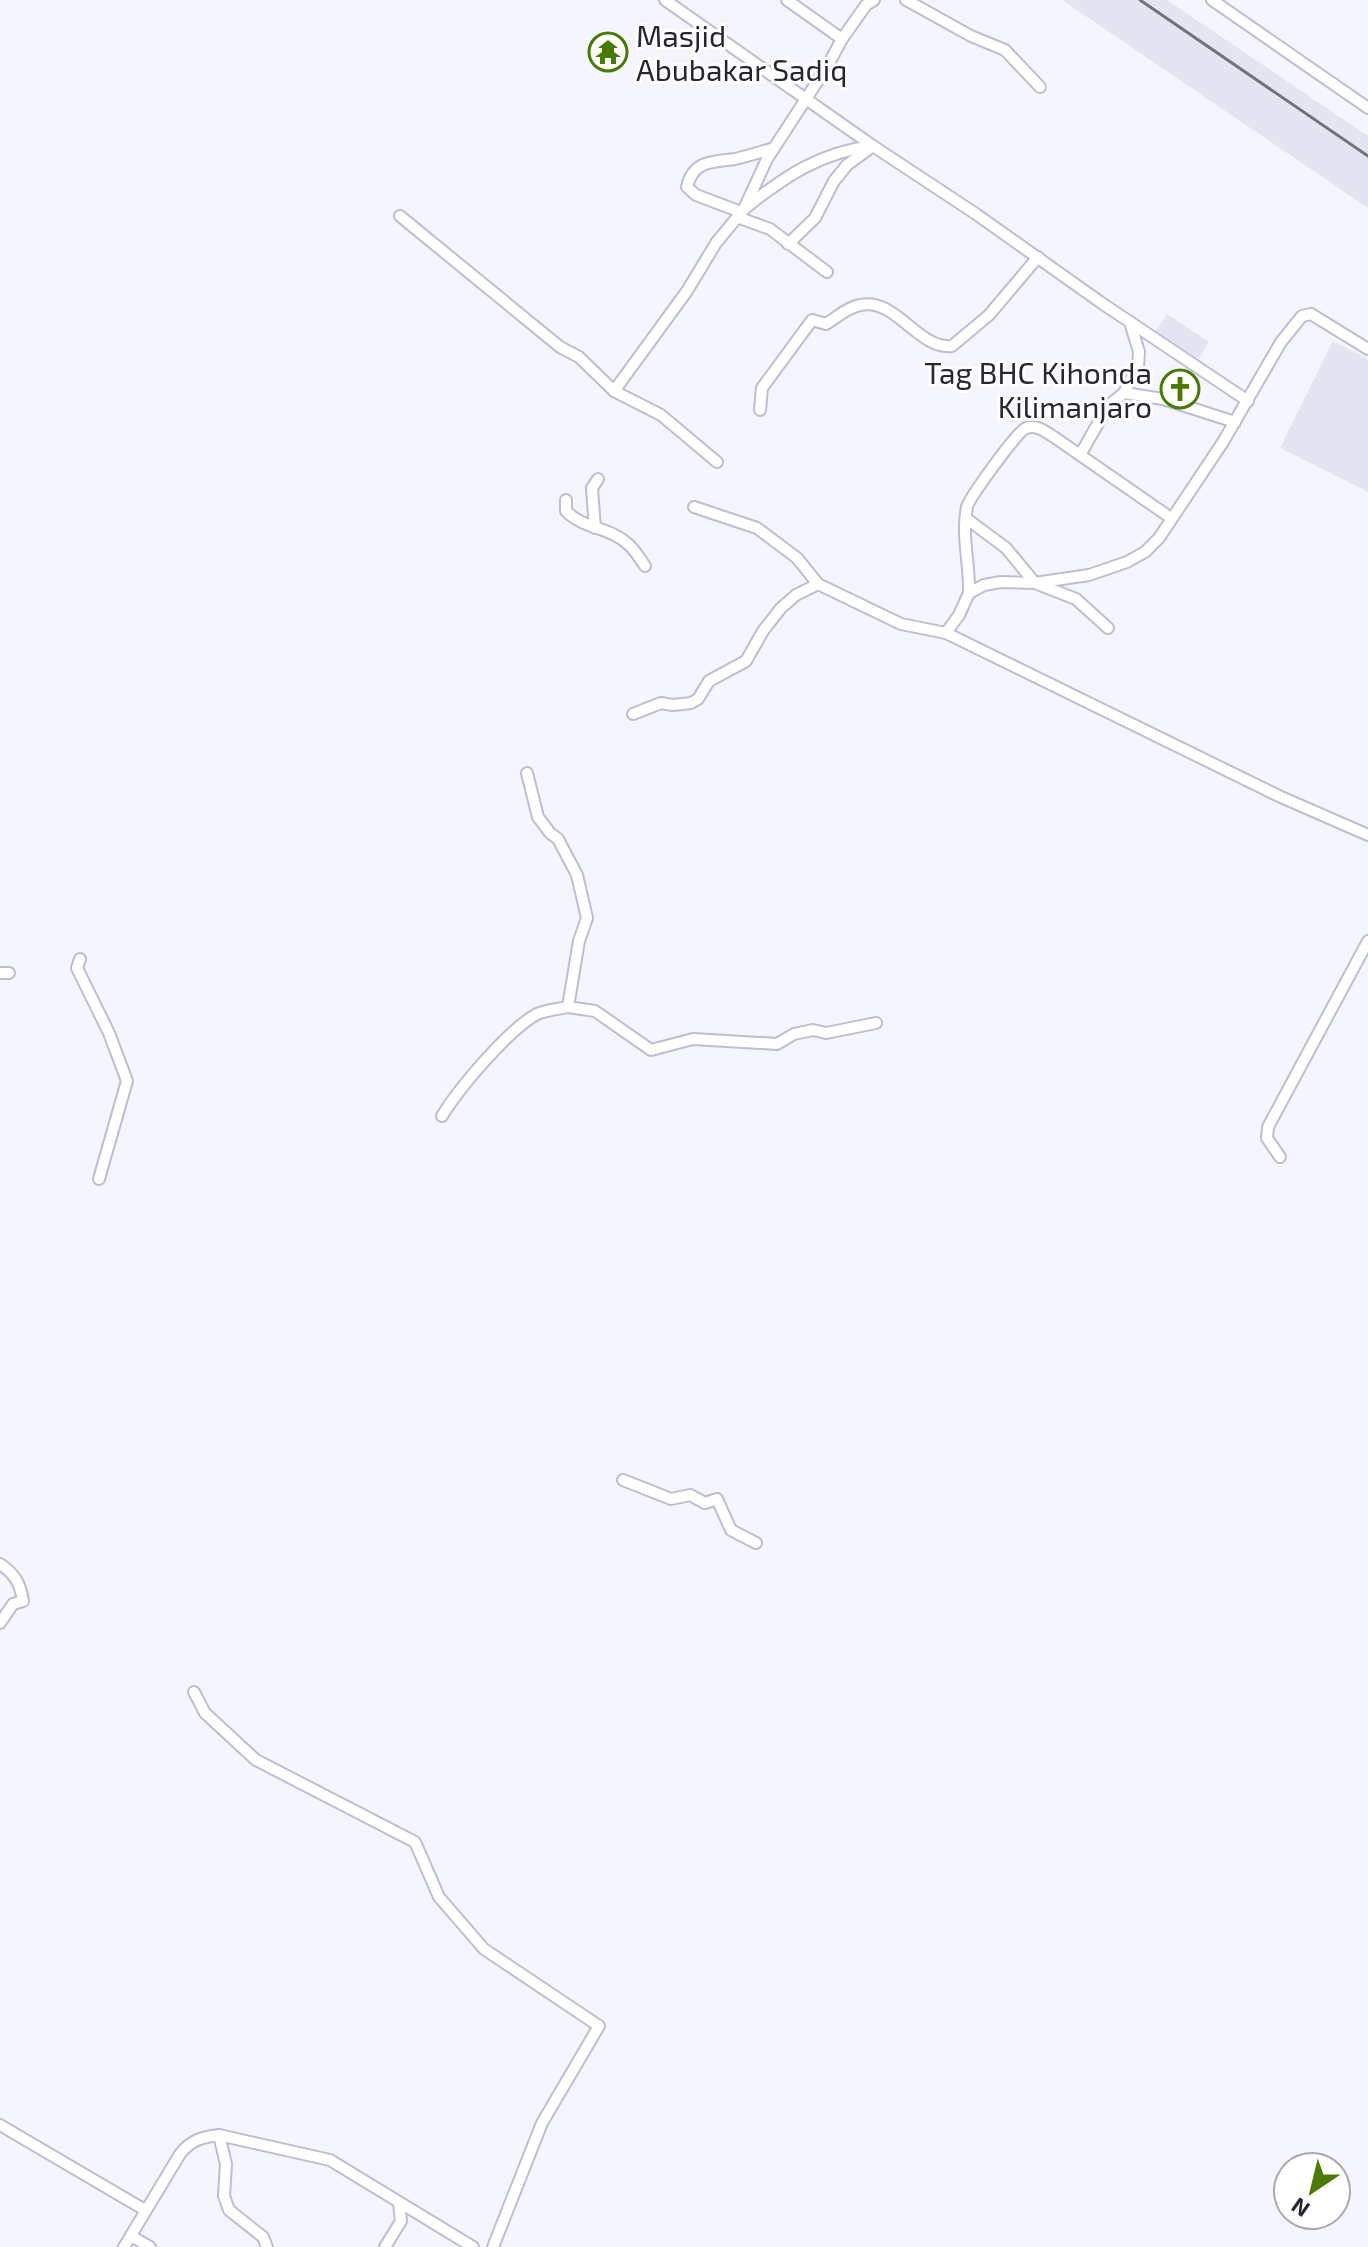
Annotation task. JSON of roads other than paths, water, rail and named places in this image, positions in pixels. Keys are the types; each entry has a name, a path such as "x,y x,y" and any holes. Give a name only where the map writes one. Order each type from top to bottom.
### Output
{"street":[{"path":"665,0 873,146 1248,401"},
{"path":"787,0 842,39"},
{"path":"741,213 774,148 805,98 842,39 866,5 874,0"},
{"path":"906,0 971,36 1005,50 1040,87"},
{"path":"1212,0 1368,108"},
{"path":"614,391 687,291 716,243 741,213 771,188 819,159 873,146"},
{"path":"788,244 815,218 834,181 847,165 873,146"},
{"path":"774,148 732,159 704,162 689,178 687,187 696,195 741,213 770,229 827,272"},
{"path":"400,216 560,347 579,357 614,391 661,415 717,462"},
{"path":"760,410 762,388 812,320 826,324 853,307 873,305 888,311 938,345 952,346 989,315 1038,257"},
{"path":"969,593 992,583 1035,583 1089,575 1127,562 1145,552 1159,538 1235,422 1281,342 1306,314 1368,349"},
{"path":"1080,455 1108,406 1124,393 1138,366 1139,352 1130,322"},
{"path":"1124,393 1163,399 1235,422"},
{"path":"946,633 969,593 970,568 965,533 967,505 1015,436 1027,428 1038,428 1171,518"},
{"path":"595,528 592,488 598,479"},
{"path":"566,500 566,511 576,521 628,543 645,566"},
{"path":"694,507 757,528 797,558 818,584 901,624 946,633 1268,790 1368,835"},
{"path":"967,519 1006,548 1035,583 1076,599 1108,628"},
{"path":"633,714 661,703 673,705 698,699 709,681 746,661 781,608 796,595 818,584"},
{"path":"527,773 538,817 558,839 577,875 587,918 579,941 568,1007"},
{"path":"1280,1157 1267,1138 1268,1127 1368,941"},
{"path":"80,959 77,968 109,1033 127,1081 99,1179"},
{"path":"442,1116 454,1098 510,1036 538,1014 568,1007 595,1011 651,1050 693,1039 777,1044 794,1034 813,1030 826,1033 876,1023"},
{"path":"623,1480 671,1499 690,1495 705,1503 717,1499 731,1530 756,1543"},
{"path":"0,1564 11,1571 20,1583 23,1601 13,1604 0,1623"},
{"path":"194,1692 205,1713 256,1760 415,1842 439,1897 484,1949 599,2026 542,2123 493,2247"},
{"path":"0,2125 145,2210"},
{"path":"219,2135 226,2164 224,2196 229,2210 263,2237 267,2247"},
{"path":"124,2247 185,2148 202,2137 219,2135 330,2160 473,2247"},
{"path":"385,2247 401,2221 399,2203"},
{"path":"131,2236 150,2247"}],"railway":[{"path":"1140,0 1368,156"}],"place":[{"name":"Masjid Abubakar Sadiq","path":"608,52"},
{"name":"Tag BHC Kihonda Kilimanjaro","path":"1180,389"}]}
